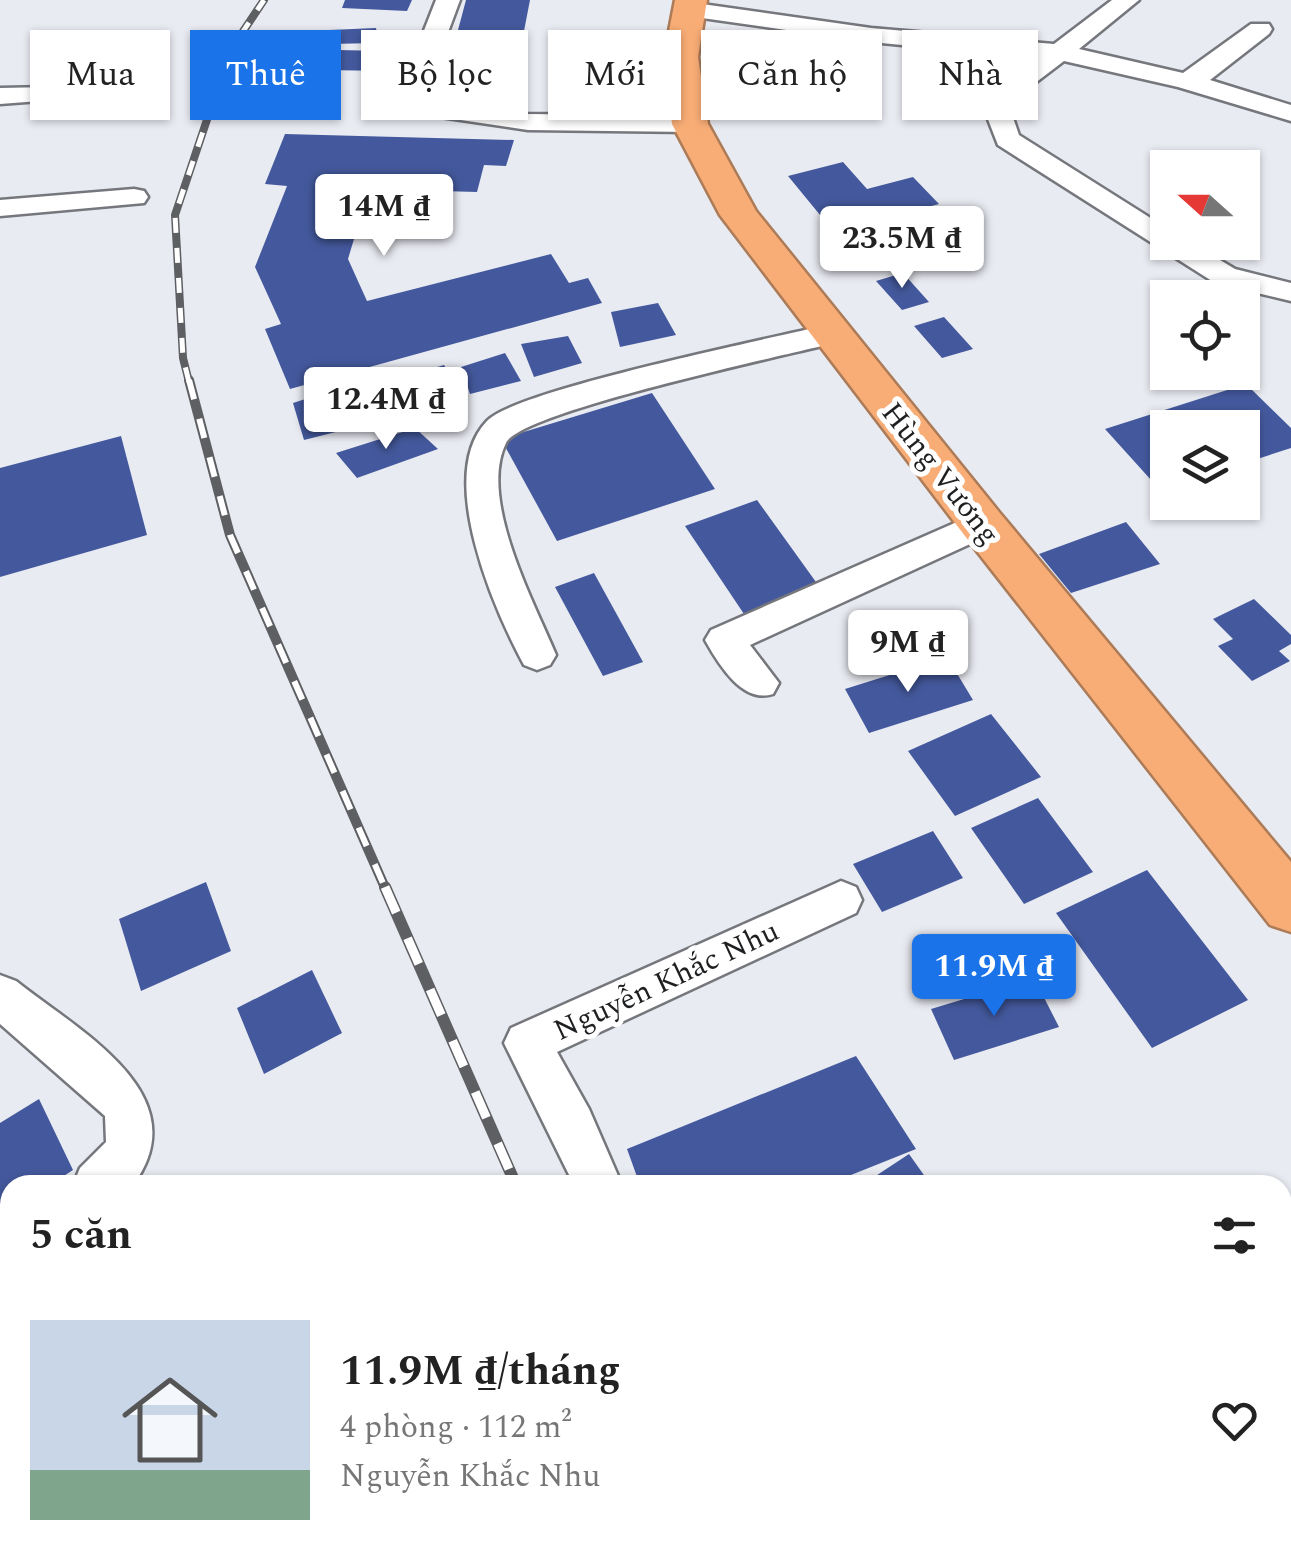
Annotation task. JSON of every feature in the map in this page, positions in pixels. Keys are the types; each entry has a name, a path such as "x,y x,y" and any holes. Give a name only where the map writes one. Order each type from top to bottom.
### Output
{"highway":[{"name":"Hùng Vương","path":"689,5 681,57 690,124 739,215 982,524 1291,906"}],"street":[{"path":"448,0 412,94 422,107 528,122 690,124"},
{"path":"1127,0 1009,91 997,109 1006,139 1150,231"},
{"path":"689,5 872,35 1058,52 1185,81 1291,113"},
{"path":"1185,81 1201,75 1260,30"},
{"path":"0,96 30,95"},
{"path":"0,208 134,197"},
{"path":"1198,260 1225,276 1291,292"},
{"path":"538,655 496,553 484,503 482,475 488,444 500,426 557,402 831,334"},
{"path":"760,683 724,640 982,524"},
{"name":"Nguyễn Khắc Nhu","path":"594,1175 527,1044 841,900"},
{"path":"0,996 117,1092 128,1109 134,1132 128,1154 112,1175"}],"building":[{"path":"345,0 412,0 407,11 342,8"},
{"path":"466,0 530,0 524,30 458,30"},
{"path":"376,28 376,30 361,30 361,43 341,44 341,30 329,30"},
{"path":"341,50 361,50 361,71 341,70"},
{"path":"285,134 514,140 506,166 484,165 477,192 369,189 348,259 367,301 551,254 569,283 588,278 602,303 290,389 265,329 281,324 255,267 287,186 265,184"},
{"path":"843,162 867,189 913,177 939,204 834,232 788,176"},
{"path":"903,273 929,302 902,310 876,281"},
{"path":"658,303 676,335 620,347 611,312"},
{"path":"944,317 973,349 942,358 914,326"},
{"path":"568,336 582,363 534,377 521,344"},
{"path":"505,353 521,381 470,394 461,367"},
{"path":"444,365 460,393 414,407 398,379"},
{"path":"380,375 395,417 304,440 293,403"},
{"path":"1227,390 1252,390 1291,428 1291,448 1260,458 1260,410 1165,410"},
{"path":"652,393 715,489 557,541 501,439"},
{"path":"1150,415 1150,479 1105,429"},
{"path":"415,428 438,449 357,478 336,453"},
{"path":"121,436 147,535 0,577 0,468"},
{"path":"757,500 821,589 746,617 685,526"},
{"path":"1126,522 1160,564 1071,593 1039,554"},
{"path":"594,573 643,662 603,676 555,587"},
{"path":"1254,599 1291,635 1291,644 1279,651 1290,661 1252,681 1218,646 1233,639 1213,619"},
{"path":"947,657 973,700 869,733 845,689"},
{"path":"991,714 1041,777 955,816 908,751"},
{"path":"1038,798 1093,872 1024,904 971,828"},
{"path":"933,831 963,878 882,912 853,864"},
{"path":"1147,870 1248,1000 1152,1048 1056,913"},
{"path":"206,882 231,951 141,991 119,919"},
{"path":"312,970 342,1033 264,1074 237,1008"},
{"path":"1034,978 1059,1027 954,1060 931,1009"},
{"path":"856,1056 916,1149 851,1175 636,1175 627,1149"},
{"path":"39,1099 73,1170 65,1175 0,1175 0,1123"},
{"path":"909,1154 924,1175 877,1175"}],"railway":[{"path":"189,382 183,358 175,215 230,51 264,0"},
{"path":"189,380 230,535 386,890"},
{"path":"385,887 512,1175"}]}
